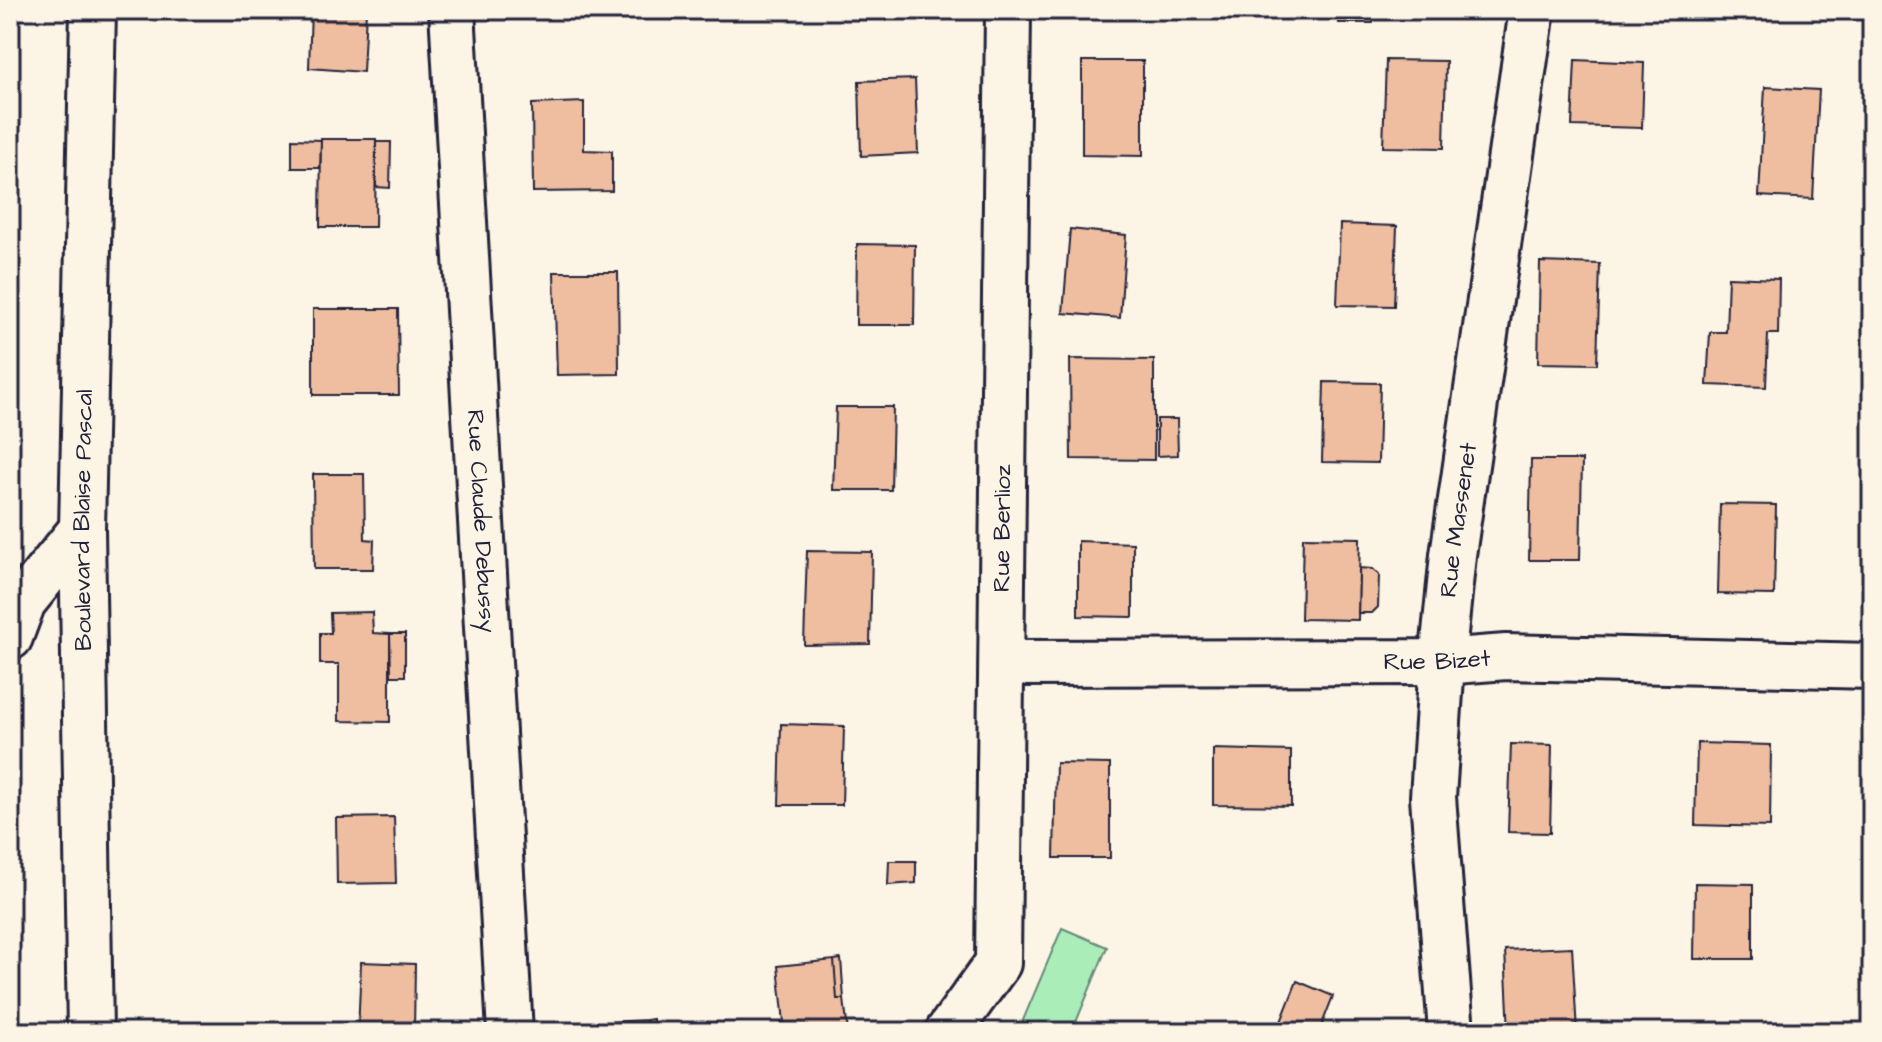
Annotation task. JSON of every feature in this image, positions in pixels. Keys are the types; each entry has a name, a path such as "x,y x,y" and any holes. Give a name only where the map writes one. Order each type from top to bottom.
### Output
{"street":[{"name":"Boulevard Blaise Pascal","path":"90,1032 82,529 93,10"},
{"name":"Rue Claude Debussy","path":"452,10 510,1032"},
{"name":"Rue Berlioz","path":"948,1032 998,963 1008,10"},
{"name":"Rue Massenet","path":"1451,1032 1433,797 1442,662 1453,555 1532,10"},
{"path":"10,637 23,602 82,529"},
{"name":"Rue Bizet","path":"1003,663 1442,662 1506,657 1872,666"}],"green space":[{"path":"1062,928 1107,947 1072,1032 1018,1032"}],"building":[{"path":"311,10 366,10 363,72 309,68"},
{"path":"1063,10 1080,10 1079,19 1063,19"},
{"path":"1340,10 1374,10 1373,23 1339,23"},
{"path":"1386,60 1446,61 1444,148 1383,147"},
{"path":"1575,60 1644,63 1642,128 1572,126"},
{"path":"1082,61 1143,61 1143,156 1082,155"},
{"path":"915,79 918,153 861,156 859,81"},
{"path":"1765,87 1819,90 1813,199 1759,196"},
{"path":"584,102 584,150 612,151 612,191 533,192 532,104"},
{"path":"292,139 321,140 320,168 292,168"},
{"path":"321,139 376,139 375,227 320,227"},
{"path":"376,142 391,142 390,188 376,187"},
{"path":"1340,224 1397,226 1394,306 1337,305"},
{"path":"1070,229 1126,235 1120,318 1063,313"},
{"path":"857,244 915,245 914,325 856,325"},
{"path":"1540,262 1600,264 1597,364 1538,363"},
{"path":"554,272 618,272 619,374 557,375"},
{"path":"1728,277 1779,279 1778,334 1768,334 1766,387 1707,385 1710,332 1726,332"},
{"path":"313,309 398,309 399,395 313,395"},
{"path":"1070,359 1154,360 1154,460 1071,459"},
{"path":"1324,382 1380,383 1378,463 1322,462"},
{"path":"836,407 893,407 891,490 833,490"},
{"path":"1157,419 1177,419 1178,455 1157,456"},
{"path":"1531,460 1582,460 1580,560 1529,560"},
{"path":"313,474 364,474 365,539 374,540 373,569 314,569"},
{"path":"1720,504 1776,505 1774,595 1718,594"},
{"path":"1303,537 1360,538 1358,620 1301,619"},
{"path":"1078,541 1133,543 1133,617 1078,616"},
{"path":"807,551 872,552 870,644 804,645"},
{"path":"1359,568 1372,569 1379,575 1378,607 1372,613 1358,613"},
{"path":"372,612 373,633 390,634 390,722 339,721 339,664 320,664 320,633 331,633 330,613"},
{"path":"390,634 405,634 405,676 391,676"},
{"path":"781,724 844,726 842,805 779,805"},
{"path":"1697,743 1771,745 1770,827 1695,825"},
{"path":"1511,744 1552,745 1550,833 1508,832"},
{"path":"1213,749 1291,751 1291,806 1213,805"},
{"path":"1056,763 1110,764 1110,858 1054,858"},
{"path":"394,817 396,883 337,884 336,818"},
{"path":"889,861 916,861 916,883 888,885"},
{"path":"1695,883 1753,884 1753,959 1694,959"},
{"path":"1572,947 1577,1032 1509,1032 1505,950"},
{"path":"841,959 844,999 837,999 834,960"},
{"path":"834,960 837,999 844,999 848,1032 785,1032 778,966"},
{"path":"361,962 415,964 414,1032 358,1032"},
{"path":"1297,981 1333,996 1319,1032 1277,1032"},
{"path":"653,1019 653,1032 647,1032 646,1020"},
{"path":"646,1020 647,1032 591,1032 591,1023"}]}
